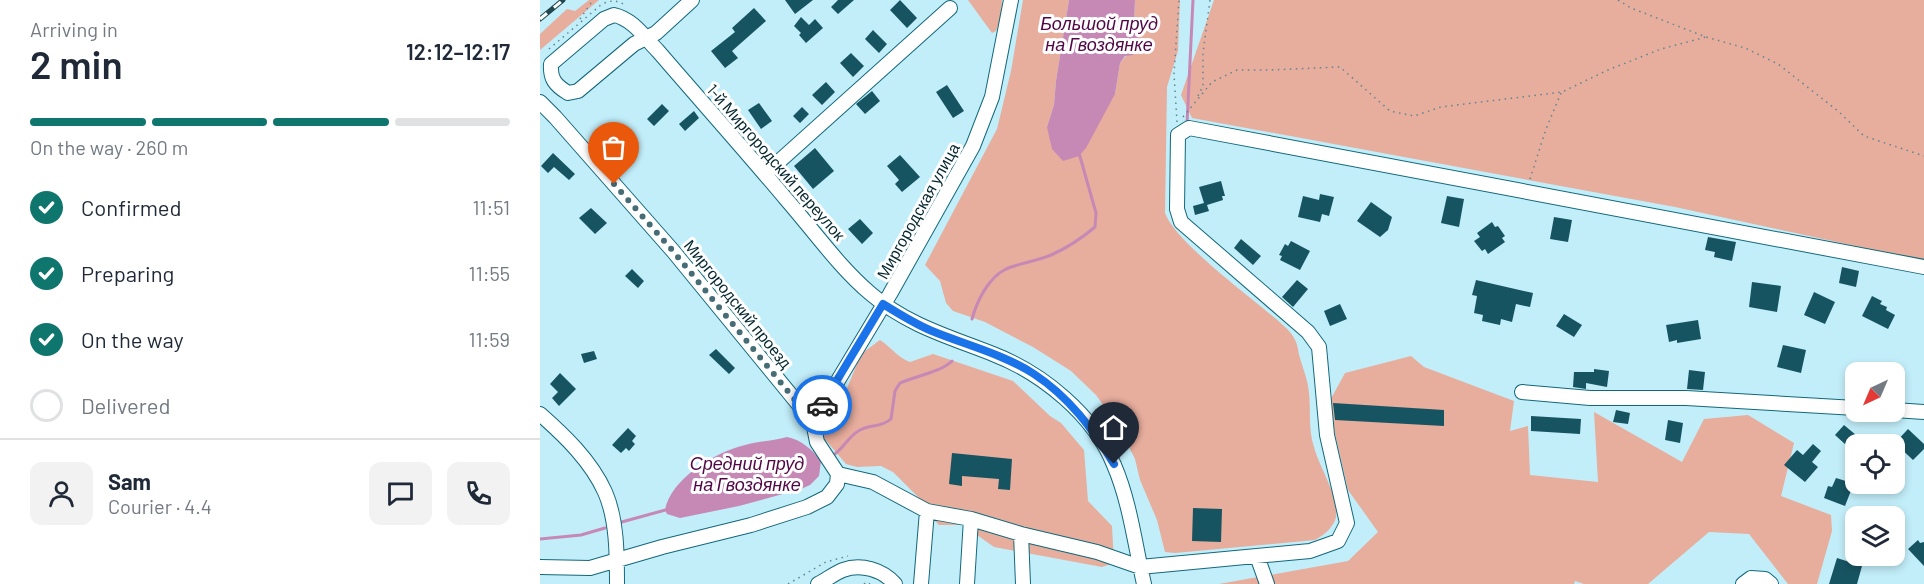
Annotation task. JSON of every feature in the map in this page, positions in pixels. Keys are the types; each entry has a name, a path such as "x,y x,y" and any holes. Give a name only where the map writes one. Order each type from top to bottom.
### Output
{"street":[{"path":"646,38 656,33 692,0"},
{"name":"Миргородская улица","path":"813,422 973,146 992,97 1011,0"},
{"path":"765,174 950,8"},
{"name":"1-й Миргородский переулок","path":"646,38 634,44 578,91 568,93 558,87 550,77 551,64 604,19 614,15 629,21 646,38 765,174 850,275 883,304 919,326 1017,365 1035,375 1071,405 1086,422 1114,464 1144,584"},
{"name":"Миргородский проезд","path":"540,102 673,251 813,422 817,442 838,474"},
{"path":"540,567 590,568 662,547 752,525 807,507 827,497 837,484 838,474 873,482 927,512 971,519 1021,534 1097,552 1140,567 1310,551 1338,541 1347,524 1327,435 1319,347 1308,332 1181,222 1177,209 1178,135 1189,128 1924,267"},
{"path":"1522,392 1590,398 1686,398 1845,407"},
{"path":"1905,411 1924,412"},
{"path":"540,414 567,439 606,493 612,516 617,584"},
{"path":"921,584 927,512"},
{"path":"967,584 971,519"},
{"path":"1021,534 1023,584"},
{"path":"1257,556 1267,584"},
{"path":"818,584 844,569 857,568 871,569 884,574 895,584"},
{"path":"1743,584 1751,578 1765,579 1771,584"}],"path":[{"path":"585,35 578,23 593,0"},
{"path":"1179,0 1174,74 1177,124 1212,82 1237,70 1340,67 1390,111 1414,116 1441,107 1562,93 1608,70 1662,49 1706,37"},
{"path":"1196,99 1203,86 1203,53 1210,0"},
{"path":"1618,0 1631,8 1706,37 1745,48 1778,63 1838,111 1864,136 1924,156"},
{"path":"1530,180 1546,129 1562,93"},
{"path":"864,584 870,584"}],"shaded area":[{"path":"589,0 599,0 540,50 540,34 567,9 575,11"},
{"path":"968,0 1002,0 1001,18 996,31 992,33"},
{"path":"1023,0 1069,0 1054,105 1047,127 1115,94 1120,63 1138,42 1134,22 1135,0 1180,0 1178,51 1167,87 1165,213 1182,238 1284,326 1296,342 1307,379 1312,440 1332,491 1336,509 1333,524 1315,540 1165,552 1157,520 1140,480 1135,459 1119,427 1096,395 1071,371 1033,347 985,322 953,311 946,303 940,281 925,265 997,129 1011,71"},
{"path":"1214,0 1924,0 1924,261 1675,207 1192,118 1181,95"},
{"path":"880,340 910,362 933,354 1013,381 1050,416 1061,423 1084,450 1088,501 1112,526 1114,563 1102,567 994,547 963,525 939,525 930,516 926,505 893,472 881,466 857,467 846,464 823,437 827,414 833,404 843,398 861,354"},
{"path":"1411,356 1424,367 1514,401 1510,431 1528,426 1530,475 1598,482 1594,412 1682,462 1704,419 1748,415 1794,443 1781,496 1831,515 1832,531 1817,584 1788,584 1749,534 1709,532 1648,584 1584,584 1575,581 1574,584 1219,584 1348,561 1378,532 1348,490 1328,404 1345,373"}],"water":[{"name":"Большой пруд на Гвоздянке","path":"1069,0 1135,0 1134,22 1139,42 1133,55 1125,56 1120,63 1115,94 1086,148 1079,156 1063,161 1052,149 1047,127 1054,105"},
{"name":"Средний пруд на Гвоздянке","path":"787,437 806,446 821,461 819,476 810,485 739,506 680,518 667,514 665,510 669,498 685,477 696,468 733,448"}],"building":[{"path":"785,0 813,0 795,14"},
{"path":"838,0 854,0 838,14 831,7"},
{"path":"900,0 917,18 907,28 890,10"},
{"path":"754,8 766,21 732,51 738,58 725,68 711,51 735,32 732,28"},
{"path":"801,17 809,25 815,19 823,28 806,43 794,26"},
{"path":"873,30 887,44 879,53 865,39"},
{"path":"851,53 864,66 853,77 840,63"},
{"path":"826,82 835,92 822,105 812,95"},
{"path":"947,85 964,111 953,118 936,92"},
{"path":"872,91 880,101 865,114 856,104"},
{"path":"759,103 772,121 761,129 748,110"},
{"path":"662,104 669,111 654,126 647,119"},
{"path":"802,107 809,114 800,123 793,116"},
{"path":"694,111 699,118 685,131 679,124"},
{"path":"815,148 834,171 813,189 794,166"},
{"path":"553,153 575,174 569,180 554,167 548,173 541,166"},
{"path":"900,155 920,177 902,192 895,184 899,180 887,166"},
{"path":"1221,181 1225,196 1222,196 1223,200 1207,205 1209,211 1195,215 1193,206 1204,203 1199,187"},
{"path":"1320,194 1334,197 1329,216 1322,214 1320,222 1298,217 1303,196 1319,200"},
{"path":"1447,196 1464,199 1459,227 1441,223"},
{"path":"1371,202 1392,217 1388,230 1380,237 1357,221"},
{"path":"591,208 607,223 595,234 579,218"},
{"path":"1554,217 1572,220 1568,242 1550,239"},
{"path":"860,219 873,233 862,244 848,229"},
{"path":"1492,222 1505,236 1502,238 1505,242 1488,254 1485,249 1482,251 1474,241 1480,237 1477,233"},
{"path":"1708,237 1736,242 1732,261 1714,257 1715,252 1705,250"},
{"path":"1241,239 1261,256 1253,265 1234,248"},
{"path":"1291,241 1310,251 1300,270 1280,260 1282,256 1279,255 1285,244 1288,246"},
{"path":"1842,267 1859,271 1856,287 1839,283"},
{"path":"632,269 644,281 638,288 625,276"},
{"path":"1297,280 1308,289 1293,307 1282,297"},
{"path":"1476,280 1533,293 1530,307 1516,304 1512,322 1501,319 1500,325 1482,321 1483,315 1474,313 1477,296 1472,295"},
{"path":"1752,282 1781,286 1777,312 1749,307"},
{"path":"1814,292 1835,302 1825,324 1804,315"},
{"path":"1872,296 1882,301 1880,304 1895,315 1888,329 1862,316"},
{"path":"1340,304 1347,319 1330,326 1324,311"},
{"path":"1564,314 1582,325 1574,337 1556,326"},
{"path":"1698,320 1701,339 1669,342 1666,325"},
{"path":"1783,345 1806,350 1801,373 1777,367"},
{"path":"716,349 735,368 729,374 709,355"},
{"path":"594,351 597,359 584,363 581,354"},
{"path":"1594,369 1609,371 1607,387 1586,383 1586,389 1573,387 1574,372 1594,372"},
{"path":"1689,370 1705,372 1703,390 1687,389"},
{"path":"560,373 576,389 559,406 552,398 558,392 550,384"},
{"path":"1333,403 1444,410 1444,426 1335,420"},
{"path":"1616,410 1630,413 1628,424 1613,422"},
{"path":"1531,416 1581,419 1580,434 1531,431"},
{"path":"1668,420 1683,423 1680,443 1665,440"},
{"path":"1844,425 1855,434 1845,434 1845,444 1835,435"},
{"path":"628,428 636,436 632,441 635,444 629,451 626,448 621,453 612,445"},
{"path":"1908,429 1924,444 1924,449 1913,460 1905,452 1903,434"},
{"path":"1813,444 1821,451 1812,462 1818,467 1805,482 1784,465 1797,450 1803,455"},
{"path":"952,453 1012,459 1010,490 998,489 999,479 962,476 962,486 949,484"},
{"path":"1836,478 1845,481 1845,494 1850,494 1845,506 1824,498 1828,486 1832,487"},
{"path":"1193,508 1222,509 1221,542 1192,541"},
{"path":"1918,540 1920,543 1924,542 1924,566 1908,549"},
{"path":"1837,558 1845,561 1845,566 1862,566 1857,584 1829,584"}],"waterway":[{"path":"1187,124 1193,0"},
{"path":"972,319 984,291 1000,273 1011,267 1057,252 1095,227 1096,213 1079,153"},
{"path":"832,456 856,433 891,419 895,391 900,383 935,371 952,361"},
{"path":"618,523 669,509"},
{"path":"540,539 581,535 605,528"}],"railway":[{"path":"540,19 563,0"}],"way so far":[{"path":"614,184 673,251 813,422 822,405"}],"route":[{"path":"822,405 883,304 919,326 995,355 1035,375 1071,405 1086,422 1114,464"}]}
